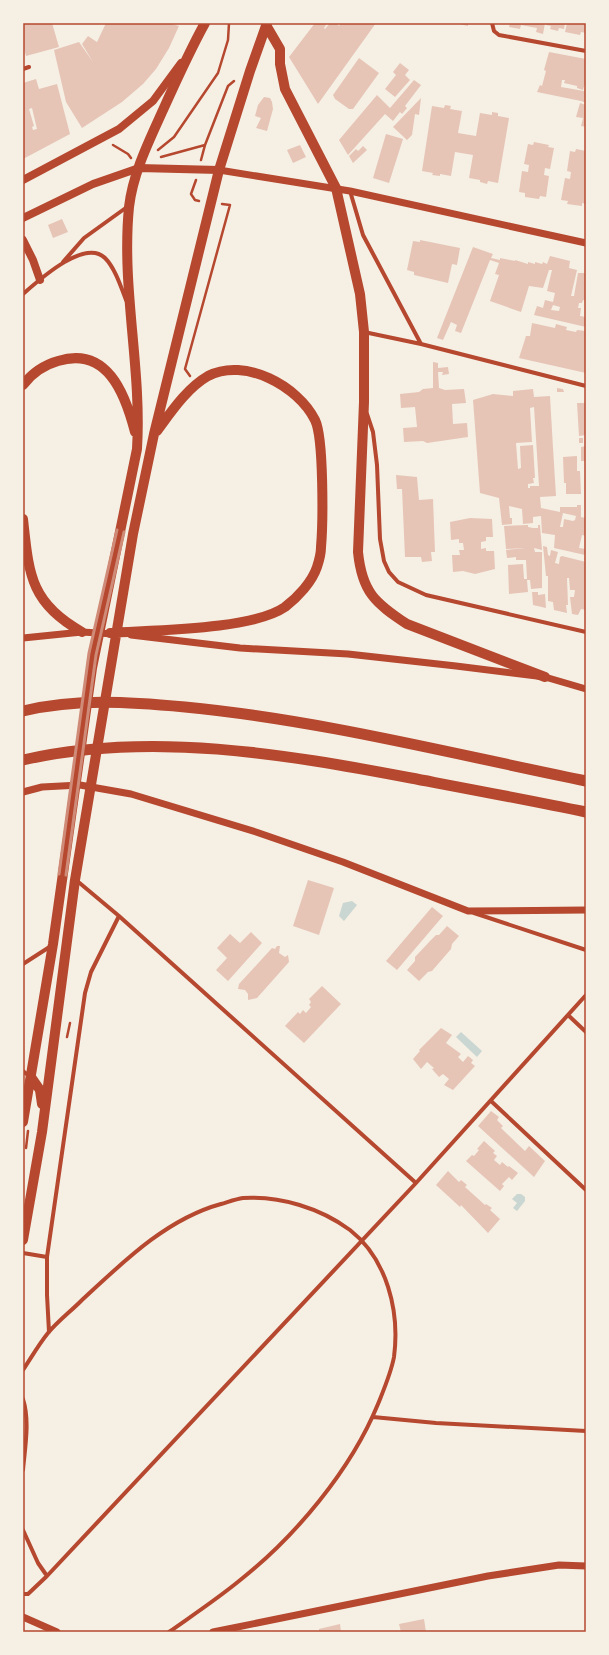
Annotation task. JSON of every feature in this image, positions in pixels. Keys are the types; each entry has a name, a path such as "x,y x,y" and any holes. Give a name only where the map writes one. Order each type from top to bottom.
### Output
{"highway":[{"path":"23,711 72,703 109,702 236,712 333,729 586,781"},
{"path":"23,760 40,756 98,749 151,747 285,756 586,812"}],"main road":[{"path":"26,1124 27,1074 53,944 92,668 137,449 138,416 127,264 130,205 139,168 190,50 205,23"},
{"path":"23,1240 42,1132 75,880 133,534 154,434 219,170 266,24"},
{"path":"266,24 280,49 280,64 285,89 336,188 360,294 364,332 364,402 358,552 360,573 370,594 388,612 407,624 545,677"},
{"path":"23,180 99,141 119,129 153,101 190,50"},
{"path":"23,218 93,184 139,168 219,170"},
{"path":"23,240 33,260 40,280"},
{"path":"23,385 28,378 40,368 69,358 88,359 105,368 116,380 125,397 137,449"},
{"path":"109,633 234,623 272,614 285,606 307,586 316,568 321,548 321,472 316,422 306,404 290,390 270,378 244,371 225,371 209,376 195,386 173,409 154,434"},
{"path":"23,520 28,565 32,580 40,597 59,618 82,632"},
{"path":"27,1074 36,1083 42,1096 35,1150 36,1161"}],"street":[{"path":"492,23 494,31 499,35 586,51"},
{"path":"23,69 28,67"},
{"path":"219,170 336,188 586,243"},
{"path":"350,191 363,235 421,344"},
{"path":"62,264 84,238 130,205"},
{"path":"23,294 62,264 86,252 94,252 105,257 114,273 132,317"},
{"path":"364,332 421,344 586,386"},
{"path":"364,402 376,451 380,539 384,561 389,572 398,582 426,595 586,632"},
{"path":"23,638 82,632 109,633 240,648 348,654 545,677 586,689"},
{"path":"23,792 42,787 64,785 94,786 131,794 256,832 343,862 468,911 586,950"},
{"path":"75,880 119,916 416,1183"},
{"path":"468,911 586,910"},
{"path":"49,1332 47,1257 85,993 91,972 119,916"},
{"path":"23,964 53,944"},
{"path":"23,1594 28,1594 47,1576 416,1183 586,995"},
{"path":"568,1015 586,1032"},
{"path":"491,1101 586,1190"},
{"path":"23,1370 49,1332 98,1286 144,1246 180,1220 213,1206 242,1198 273,1200 304,1206 334,1219 362,1240 380,1265 389,1289 394,1320 394,1357 387,1381 373,1417 352,1457 318,1502 288,1536 240,1580 169,1632"},
{"path":"23,1253 47,1257"},
{"path":"23,1399 26,1413 26,1430 23,1470"},
{"path":"373,1417 436,1423 586,1431"},
{"path":"23,1530 38,1563 47,1576"},
{"path":"213,1632 488,1576 559,1565 586,1566"},
{"path":"23,1616 57,1632"}],"path":[{"path":"156,152 174,136 218,73 228,40 229,23"},
{"path":"159,158 205,145 228,86 250,71"},
{"path":"99,141 116,146 128,154 139,168"},
{"path":"194,187 191,194 195,200"},
{"path":"185,369 230,205"},
{"path":"25,1154 26,1124"}],"shaded area":[{"path":"352,901 357,905 344,921 339,916 343,903"},
{"path":"461,1032 482,1051 477,1057 456,1037"},
{"path":"517,1194 521,1194 525,1197 525,1201 517,1211 513,1208 517,1203 512,1199"}],"building":[{"path":"23,23 52,23 59,47 26,56 23,45"},
{"path":"106,23 169,23 179,26 169,48 156,69 143,84 122,102 82,128 66,102 54,50 79,42 93,62 82,44 88,36 97,42"},
{"path":"315,23 323,23 326,25 324,28 325,29 330,23 336,23 339,26 341,23 376,23 318,104 289,57"},
{"path":"455,23 468,23 468,26"},
{"path":"510,23 545,23 543,34 536,32 537,28 521,25 520,29 509,27"},
{"path":"547,23 565,23 564,29 559,28 558,31 550,29 551,26 546,25"},
{"path":"567,23 586,23 586,33 581,32 580,35 565,32"},
{"path":"549,52 586,59 586,80 583,90 577,88 577,86 564,83 565,80 562,80 561,87 584,91 586,85 586,103 537,92 540,85 542,86 546,71 544,70"},
{"path":"359,58 379,73 353,109 349,109 335,99 333,95"},
{"path":"400,63 409,70 405,75 410,80 395,97 385,89 396,75 393,72"},
{"path":"36,79 39,89 57,84 70,134 23,159 23,83","holes":["32,108 37,129 33,130 32,127 34,126 29,109"]},
{"path":"414,80 421,85 405,106 407,108 402,114 400,112 393,121 385,114 348,155 339,140 377,95 390,108"},
{"path":"264,97 270,98 273,109 267,131 256,128 261,118 255,116 258,105"},
{"path":"421,98 419,115 415,114 412,135 407,140 393,127"},
{"path":"580,103 586,105 586,127 581,126 583,118 576,117"},
{"path":"445,105 451,106 450,109 462,111 458,133 476,136 480,113 492,115 492,112 498,113 498,116 509,118 498,183 488,181 487,184 480,182 480,180 469,178 473,155 455,152 451,176 440,174 440,176 432,175 433,173 422,171 432,106 444,108"},
{"path":"386,134 403,139 389,183 373,178"},
{"path":"534,142 549,145 548,147 554,148 550,169 545,168 544,175 549,176 546,197 540,196 539,199 525,197 525,193 519,192 522,171 528,172 529,165 524,164 528,144 533,145"},
{"path":"300,145 306,157 293,163 287,150"},
{"path":"363,146 367,150 353,163 349,156 356,149 358,151"},
{"path":"576,149 586,151 586,204 582,203 582,206 567,204 568,201 561,200 565,178 570,179 571,172 567,171 570,151 575,152"},
{"path":"62,219 68,232 53,238 48,225"},
{"path":"420,240 460,248 457,265 452,264 448,283 414,275 414,272 407,270 413,241 420,242"},
{"path":"473,247 493,254 491,258 500,260 500,258 528,264 528,262 542,264 543,262 547,264 550,256 570,261 569,268 577,270 571,296 574,296 578,273 586,273 586,301 583,300 582,303 579,303 578,308 581,308 580,316 586,317 586,327 534,315 537,306 543,308 545,300 553,302 555,293 547,291 552,270 549,270 543,288 529,286 521,312 490,301 499,275 495,274 499,263 490,260 461,333 455,331 457,325 451,322 443,340 437,338","holes":["553,305 560,307 559,311 551,310"]},
{"path":"532,323 555,328 556,324 567,327 566,330 576,332 577,330 586,331 586,373 519,358 526,336 530,336"},
{"path":"433,362 438,363 438,368 448,367 449,374 442,375 443,372 438,372 439,388 445,390 464,389 466,403 452,404 453,424 467,423 468,437 427,443 423,441 404,442 403,428 417,427 415,407 401,408 400,394 419,392 423,389 433,388"},
{"path":"557,388 563,389 564,392 557,392"},
{"path":"533,389 534,397 550,396 556,496 540,497 541,508 560,512 560,507 577,507 577,505 581,505 581,517 586,518 586,536 582,535 579,548 586,549 586,560 584,560 585,555 554,548 555,535 542,533 541,516 533,517 533,523 523,524 522,509 509,506 512,524 502,525 499,498 480,493 473,400 493,394 513,396 513,391","holes":["534,407 539,486 530,486 530,488 528,488 528,484 534,483 533,478 535,478 533,445 520,446 521,468 518,469 516,443 532,442 530,408","563,513 576,516 575,520 573,521 564,519 563,527 560,527"]},
{"path":"577,403 586,403 586,435 579,436"},
{"path":"579,438 583,438 583,443 579,443"},
{"path":"586,446 586,461 581,461 581,447"},
{"path":"577,456 577,471 580,471 581,494 566,494 563,457"},
{"path":"396,475 417,477 419,500 433,499 435,552 431,552 432,561 422,562 421,557 405,557 402,489 397,489"},
{"path":"470,518 492,519 493,537 486,537 486,541 481,542 481,549 486,548 486,551 494,551 495,569 475,574 463,571 453,572 452,555 460,555 459,550 464,550 463,543 459,543 459,539 451,540 450,522"},
{"path":"528,525 528,527 538,528 538,525 540,525 542,550 534,548 535,552 542,552 542,588 531,589 530,580 527,580 528,592 509,594 508,565 523,564 524,579 527,579 526,560 516,560 516,557 507,558 506,550 525,548 506,549 504,526"},
{"path":"543,546 547,547 548,555 550,556 551,550 558,552 555,563 559,564 560,557 562,556 586,562 586,610 581,609 578,615 572,614 570,597 574,597 575,590 570,590 569,578 567,578 567,613 554,610 553,602 548,601 548,576 546,576"},
{"path":"532,592 538,592 538,595 545,594 546,608 533,605"},
{"path":"308,880 334,888 319,935 293,926"},
{"path":"432,907 443,916 397,970 386,961"},
{"path":"447,926 459,936 452,944 451,949 432,971 428,972 419,981 407,970 415,961 415,957"},
{"path":"251,932 262,943 228,981 216,970 227,958 217,948 230,934 240,943"},
{"path":"277,946 280,946 279,953 285,957 288,955 289,962 257,998 248,1000 248,994 245,990 238,989 239,984 272,948 275,949"},
{"path":"322,986 341,1004 304,1043 285,1026 298,1012 300,1014 303,1010 306,1013 311,1007 309,1005 311,1002 309,999"},
{"path":"441,1028 452,1035 446,1043 461,1054 458,1057 463,1062 468,1056 473,1060 471,1063 475,1066 453,1090 444,1085 449,1079 443,1074 439,1077 432,1069 434,1068 427,1062 421,1069 413,1059 420,1051 419,1050"},
{"path":"491,1111 499,1117 497,1120 503,1126 501,1128 525,1151 529,1146 545,1161 534,1177 478,1126"},
{"path":"484,1141 495,1151 493,1153 497,1156 494,1160 500,1165 502,1162 518,1173 512,1180 509,1177 502,1184 504,1186 500,1191 466,1161 472,1155 474,1156 479,1150 477,1149"},
{"path":"448,1171 459,1182 461,1180 467,1185 465,1187 485,1205 486,1204 492,1208 490,1210 500,1219 488,1233 461,1205 460,1207 436,1185"},
{"path":"424,1619 426,1632 401,1632 399,1624"},
{"path":"340,1624 341,1632 319,1632 319,1629"}],"railway":[{"path":"59,874 89,653 117,530"},
{"path":"66,875 96,655 124,532"}]}
